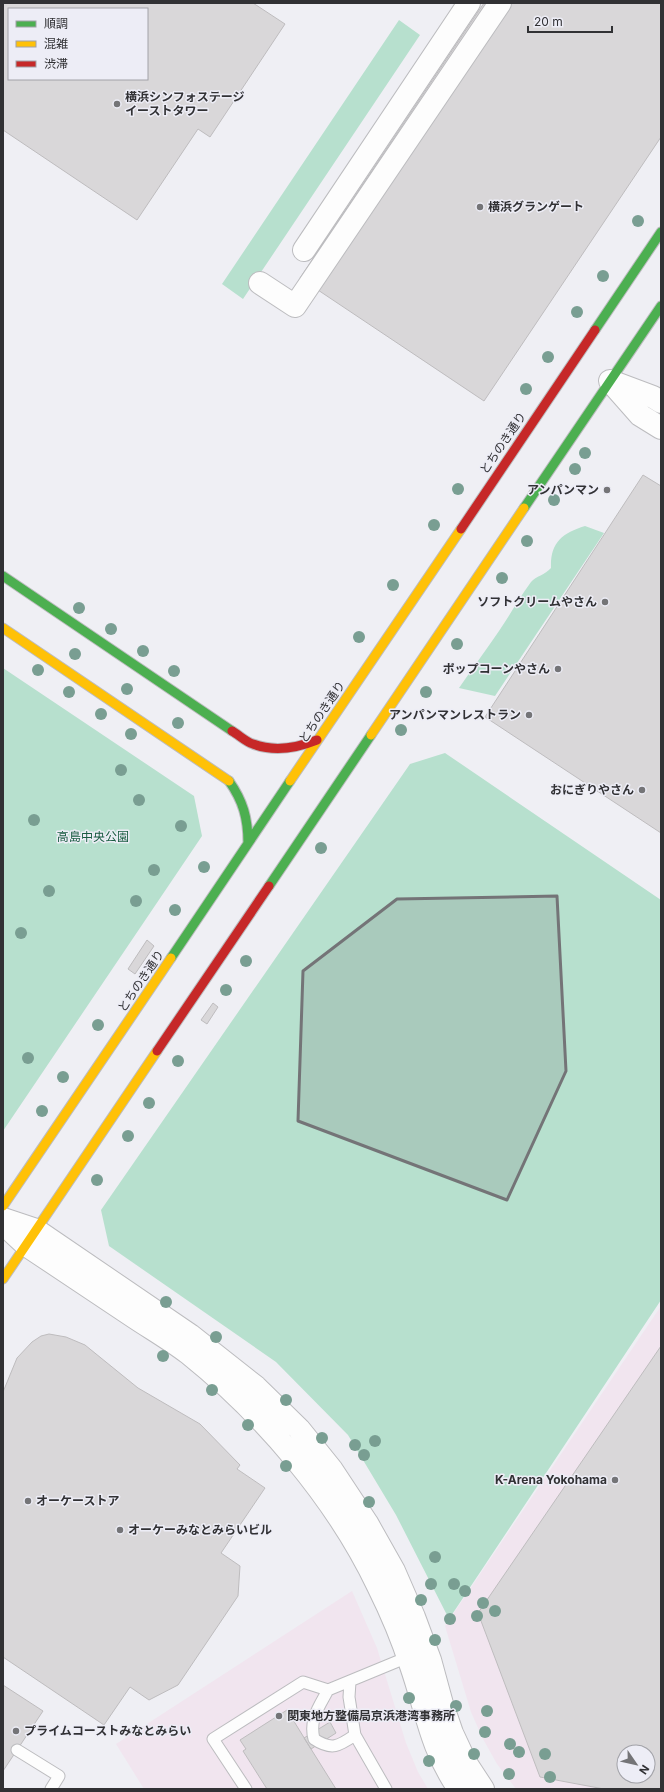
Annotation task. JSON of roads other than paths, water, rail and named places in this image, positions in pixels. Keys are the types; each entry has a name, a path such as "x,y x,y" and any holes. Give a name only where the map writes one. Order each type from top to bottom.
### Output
{"street":[{"path":"304,250 469,3"},
{"path":"272,288 295,306 500,3"},
{"name":"とちのき通り","path":"3,1206 661,232"},
{"path":"3,1279 661,306"},
{"path":"610,381 653,396 661,402"},
{"path":"610,381 640,415 661,428"},
{"path":"3,576 252,744 282,749 299,747 317,740"},
{"path":"3,628 228,780 238,794 248,814 248,843"},
{"path":"3,1219 187,1352 236,1395 310,1477 349,1532 377,1584 396,1626 408,1658 434,1744 449,1774 459,1789"},
{"path":"3,1223 31,1238 190,1335 256,1387 299,1429 332,1470 367,1523 394,1571 414,1617 430,1660 442,1704 452,1733 466,1763 483,1789"}],"lane":[{"path":"246,1789 213,1739 303,1682 328,1690 408,1658"},
{"path":"350,1682 349,1697 356,1735 386,1789"},
{"path":"328,1690 312,1720 314,1739 323,1745 333,1746 342,1744 356,1735"},
{"path":"17,1750 59,1776 51,1789"}],"place":[{"name":"横浜シンフォステージ イーストタワー","path":"117,104"},
{"name":"横浜グランゲート","path":"480,207"},
{"name":"アンパンマン","path":"607,490"},
{"name":"ソフトクリームやさん","path":"605,602"},
{"name":"ポップコーンやさん","path":"558,669"},
{"name":"アンパンマンレストラン","path":"529,715"},
{"name":"おにぎりやさん","path":"642,790"},
{"name":"K-Arena Yokohama","path":"615,1480"},
{"name":"オーケーストア","path":"28,1501"},
{"name":"オーケーみなとみらいビル","path":"120,1530"},
{"name":"関東地方整備局京浜港湾事務所","path":"279,1716"},
{"name":"プライムコーストみなとみらい","path":"16,1731"}],"park label":[{"name":"高島中央公園","path":"93,837"}]}
